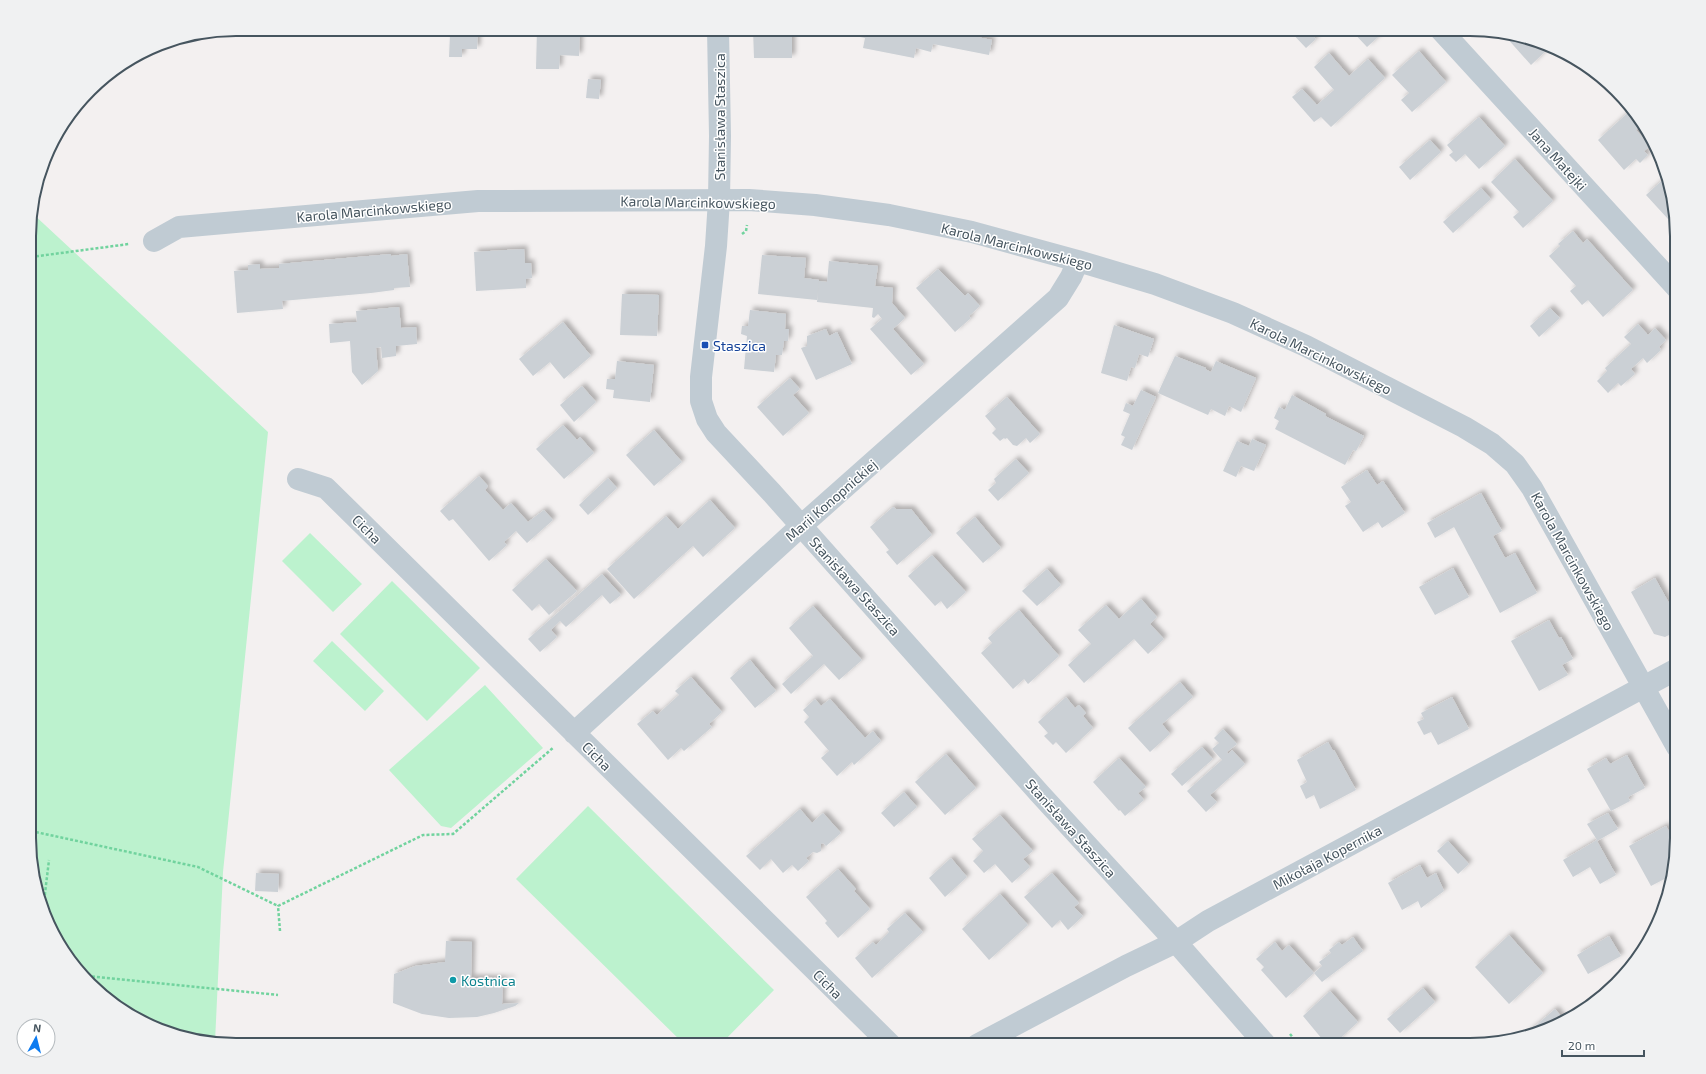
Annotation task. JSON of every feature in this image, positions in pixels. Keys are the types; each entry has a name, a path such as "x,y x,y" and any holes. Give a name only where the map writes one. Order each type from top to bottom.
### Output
{"street":[{"name":"Stanisława Staszica","path":"718,36 720,136 719,200 716,246 701,377 702,401 707,419 716,433 1040,794 1176,942 1260,1038"},
{"name":"Jana Matejki","path":"1446,36 1670,280"},
{"name":"Karola Marcinkowskiego","path":"154,241 179,227 478,201 749,200 815,205 889,215 972,232 1155,284 1233,313 1306,346 1464,427 1492,444 1515,464 1532,488 1670,735"},
{"name":"Marii Konopnickiej","path":"574,733 801,526 1058,298 1071,277 1078,261"},
{"name":"Cicha","path":"298,479 326,488 884,1038"},
{"name":"Mikołaja Kopernika","path":"990,1038 1126,966 1176,942 1208,921 1670,673"}],"path":[{"path":"36,256 154,241"},
{"path":"278,906 423,835 453,834 554,747 549,742"},
{"path":"36,832 198,867 278,906"},
{"path":"45,895 49,860"},
{"path":"278,906 280,931"},
{"path":"93,977 278,995"}],"green space":[{"path":"37,217 268,432 223,872 215,1037 197,1034 160,1023 136,1011 114,997 77,960 63,938 51,914 43,889 36,851"},
{"path":"310,533 362,584 333,612 282,561"},
{"path":"392,581 480,668 427,721 340,634"},
{"path":"332,641 384,691 365,711 313,661"},
{"path":"485,685 543,748 451,828 441,826 389,770"},
{"path":"588,806 774,990 727,1038 678,1038 516,879"}],"building":[{"path":"450,36 478,36 477,49 462,49 462,57 449,57"},
{"path":"537,36 580,36 579,56 560,55 559,69 536,69"},
{"path":"753,36 792,36 792,58 754,58"},
{"path":"972,36 992,40 989,55 933,44 931,52 916,48 914,58 863,48 865,38 860,37"},
{"path":"1295,36 1313,36 1316,39 1306,48"},
{"path":"1357,36 1379,36 1367,47"},
{"path":"1509,40 1546,51 1531,65"},
{"path":"1419,51 1446,82 1412,112 1401,100 1409,93 1392,75"},
{"path":"1329,53 1349,76 1368,59 1385,78 1331,127 1321,117 1314,122 1292,97 1302,89 1317,105 1334,90 1314,67"},
{"path":"588,79 601,80 599,99 586,98"},
{"path":"1628,113 1638,128 1636,130 1645,141 1649,147 1644,151 1648,155 1640,163 1636,159 1624,170 1598,140"},
{"path":"1479,117 1505,146 1479,169 1465,154 1456,162 1449,155 1453,152 1447,145"},
{"path":"1430,140 1441,152 1410,180 1399,167"},
{"path":"1515,159 1553,201 1523,228 1513,217 1519,212 1491,182"},
{"path":"1662,181 1666,197 1669,218 1668,219 1646,195"},
{"path":"1481,188 1491,199 1453,233 1443,222"},
{"path":"1573,231 1583,243 1587,239 1633,290 1603,317 1588,300 1582,305 1570,291 1576,286 1549,256 1560,246 1558,244"},
{"path":"524,249 525,263 531,263 532,278 526,279 526,288 476,291 474,252"},
{"path":"391,254 391,256 407,254 410,287 394,288 394,290 371,293 282,301 283,309 237,313 234,271 248,270 248,265 260,264 260,269 279,268 279,264"},
{"path":"762,255 806,258 804,278 819,280 817,300 758,294"},
{"path":"829,261 878,266 875,286 893,288 892,303 905,318 893,329 924,364 911,375 870,329 882,319 878,314 874,318 872,317 873,308 817,302 819,281 827,282"},
{"path":"938,269 965,296 968,293 980,306 969,316 971,318 955,332 916,288"},
{"path":"622,294 659,295 657,336 620,335"},
{"path":"399,307 401,328 416,327 417,344 396,346 396,356 382,358 381,347 376,348 378,371 362,385 352,372 350,341 330,343 329,324 357,322 356,311"},
{"path":"1550,308 1560,318 1539,337 1530,326"},
{"path":"750,310 786,314 785,329 789,329 788,341 784,341 782,355 776,355 774,372 744,369 747,336 741,334 742,326 748,326"},
{"path":"563,322 591,356 564,379 550,362 533,376 519,359"},
{"path":"1638,324 1648,335 1655,328 1666,340 1659,347 1661,350 1647,363 1643,358 1631,369 1635,374 1621,386 1618,383 1608,393 1597,381 1607,371 1605,368 1631,344 1624,337"},
{"path":"1114,325 1154,339 1148,357 1139,354 1135,368 1131,367 1127,381 1101,373"},
{"path":"826,329 829,336 837,332 852,364 816,380 801,348 807,346 807,336"},
{"path":"1175,356 1206,368 1205,369 1211,372 1216,361 1256,378 1241,412 1229,406 1225,416 1211,409 1208,415 1158,393"},
{"path":"617,361 654,365 650,402 613,398 614,390 606,389 607,379 615,379"},
{"path":"790,378 800,389 793,395 809,413 783,436 757,407"},
{"path":"582,386 596,402 574,422 560,405"},
{"path":"1141,390 1156,397 1132,450 1121,445 1125,437 1121,435 1130,414 1123,411 1126,403 1133,406"},
{"path":"1292,395 1326,414 1325,416 1364,436 1356,451 1353,450 1345,465 1275,429 1279,421 1274,418 1279,407 1285,410"},
{"path":"1007,397 1040,434 1030,443 1026,438 1017,446 1013,445 1007,438 1000,441 992,433 996,429 985,416"},
{"path":"563,425 577,440 580,437 594,453 564,479 536,449"},
{"path":"654,430 682,462 654,486 626,455"},
{"path":"1252,439 1266,445 1254,471 1241,466 1236,477 1223,471 1237,441 1249,446"},
{"path":"1016,459 1029,473 998,501 988,490 996,483 994,479"},
{"path":"1367,470 1377,485 1383,481 1405,513 1382,528 1378,522 1363,532 1345,506 1351,502 1341,487"},
{"path":"479,476 488,486 485,490 503,510 511,503 528,522 544,510 553,520 527,543 516,531 504,542 507,545 489,561 453,519 449,521 440,511"},
{"path":"608,478 617,488 588,515 579,505"},
{"path":"1481,493 1502,531 1493,536 1505,558 1515,553 1537,593 1500,613 1454,527 1435,538 1427,523"},
{"path":"710,500 735,528 703,557 693,546 634,599 607,569 666,516 678,529"},
{"path":"893,507 896,509 911,509 932,535 897,565 886,552 889,550 870,527"},
{"path":"975,517 1001,548 983,563 956,533"},
{"path":"932,555 966,592 947,609 941,601 935,606 908,576"},
{"path":"546,559 577,591 549,615 539,604 532,611 512,590"},
{"path":"1453,568 1469,597 1435,615 1419,587"},
{"path":"1047,569 1061,585 1037,606 1022,591"},
{"path":"602,574 621,595 610,604 602,595 566,627 560,621 551,630 557,637 540,652 528,639"},
{"path":"1655,578 1670,602 1670,634 1665,637 1654,634 1631,592"},
{"path":"1141,599 1157,617 1150,624 1164,639 1148,654 1134,639 1084,683 1068,665 1091,644 1078,630 1106,605 1119,619"},
{"path":"813,606 862,660 839,680 824,664 791,694 782,684 813,656 789,628"},
{"path":"1019,610 1059,656 1028,684 1024,679 1013,689 981,653 992,643 988,638"},
{"path":"1549,620 1559,638 1561,637 1573,659 1562,665 1568,675 1539,691 1511,641"},
{"path":"750,660 776,691 755,708 730,678"},
{"path":"691,677 722,712 709,724 712,727 684,751 681,748 668,760 637,724 653,711 657,715 679,695 675,691"},
{"path":"1180,682 1193,697 1162,724 1170,734 1150,752 1128,728"},
{"path":"1066,697 1075,708 1079,705 1086,713 1083,716 1093,728 1066,753 1056,742 1053,745 1044,736 1048,733 1038,722"},
{"path":"1452,697 1469,729 1438,745 1431,732 1424,735 1417,722 1424,719 1421,713"},
{"path":"815,699 821,706 830,699 865,738 873,731 881,741 854,765 852,762 837,776 821,758 829,751 804,722 809,717 803,710"},
{"path":"1223,729 1237,744 1227,752 1228,754 1232,750 1245,764 1210,795 1217,802 1206,812 1187,791 1222,760 1212,749 1219,743 1214,738"},
{"path":"1328,742 1356,790 1320,809 1314,795 1306,799 1300,786 1307,782 1297,760"},
{"path":"1202,747 1213,759 1182,786 1171,774"},
{"path":"946,754 976,788 945,815 915,782"},
{"path":"1627,755 1645,788 1628,797 1630,801 1611,811 1587,769 1606,758 1610,764"},
{"path":"1119,758 1146,787 1138,793 1144,800 1125,816 1093,782"},
{"path":"904,792 917,807 894,827 881,813"},
{"path":"800,809 812,823 823,813 841,833 826,846 823,843 821,844 821,851 817,853 813,852 806,858 809,861 798,871 792,865 783,873 771,859 760,870 746,856"},
{"path":"1608,813 1618,829 1597,841 1616,875 1600,884 1590,867 1573,877 1563,860 1597,840 1587,824"},
{"path":"1000,815 1033,851 1023,859 1030,867 1012,883 995,864 984,873 973,861 983,851 972,839"},
{"path":"1666,826 1670,833 1670,851 1666,878 1651,886 1629,846"},
{"path":"1448,841 1469,864 1458,874 1437,851"},
{"path":"951,858 967,877 945,897 929,878"},
{"path":"1420,865 1427,878 1436,873 1444,891 1421,908 1418,901 1402,910 1388,883"},
{"path":"838,869 856,889 854,891 870,909 838,938 825,923 827,921 806,897"},
{"path":"256,873 279,874 278,892 255,891"},
{"path":"1052,873 1079,903 1074,907 1083,916 1068,930 1060,920 1052,928 1024,897"},
{"path":"1000,894 1028,925 989,960 962,929"},
{"path":"905,913 923,932 872,978 855,958 873,942 876,945 889,932 887,929"},
{"path":"1509,935 1543,973 1509,1004 1475,967"},
{"path":"1609,936 1621,956 1588,974 1577,955"},
{"path":"1353,937 1363,951 1322,982 1314,973 1322,966 1319,962 1331,953 1329,950 1339,942 1342,945"},
{"name":"Kostnica","path":"446,941 472,942 471,978 511,979 511,981 503,980 502,1004 519,1003 515,1006 494,1013 477,1017 449,1018 422,1014 393,1003 394,974 415,966 445,962"},
{"path":"1275,942 1282,951 1289,945 1314,973 1286,998 1261,970 1264,967 1256,959"},
{"path":"1423,988 1435,1002 1400,1033 1387,1019"},
{"path":"1330,991 1358,1022 1341,1038 1321,1038 1303,1016"},
{"path":"1555,1009 1561,1016 1546,1023 1534,1027"}],"place":[{"name":"Staszica","path":"705,345"},
{"name":"Kostnica","path":"453,980"}]}
